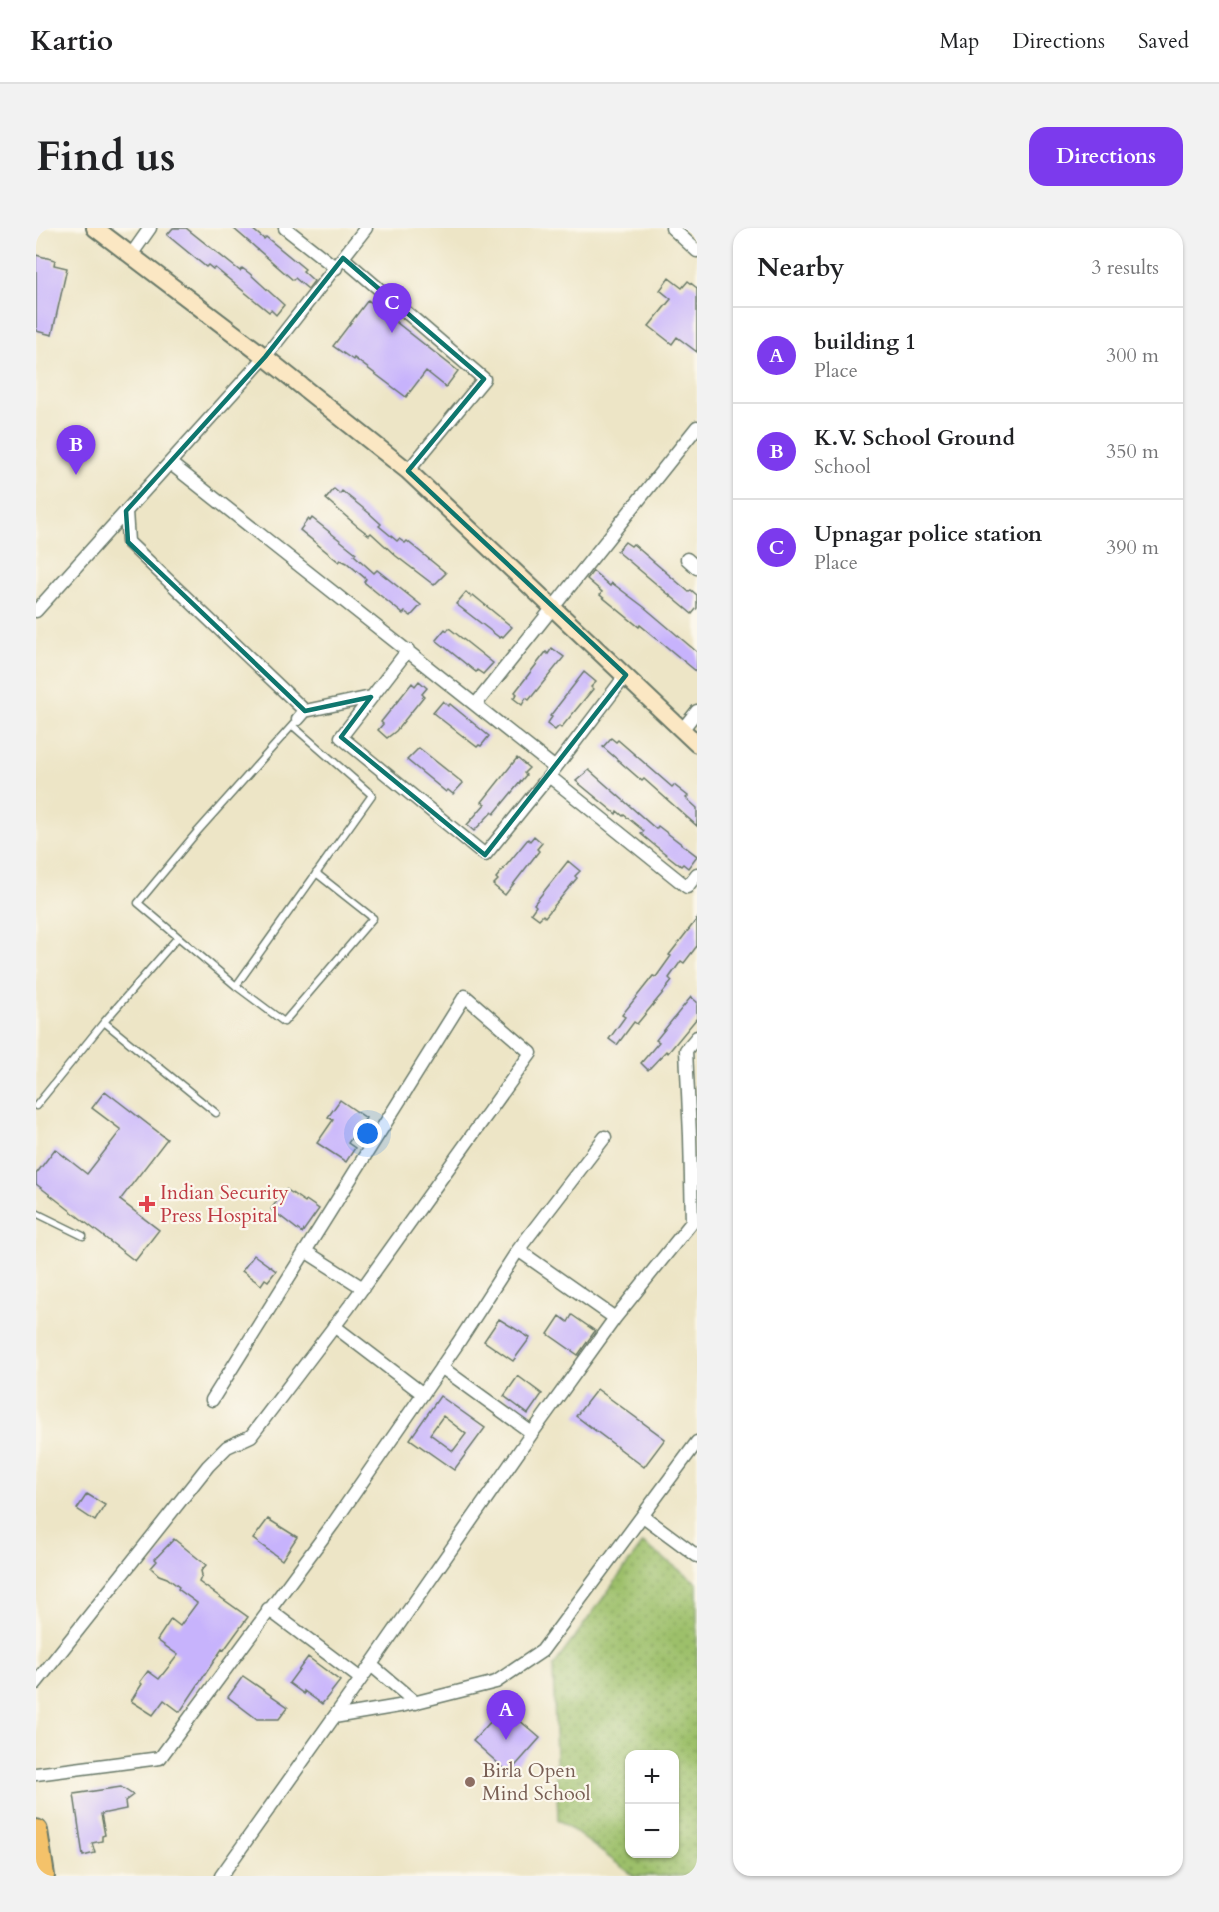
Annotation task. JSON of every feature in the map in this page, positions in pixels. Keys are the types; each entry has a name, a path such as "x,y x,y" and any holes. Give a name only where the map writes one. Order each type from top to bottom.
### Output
{"highway":[{"path":"36,1831 43,1876"}],"street":[{"path":"95,228 265,357 408,471 697,744"},
{"path":"131,255 150,228"},
{"path":"285,228 340,263 484,379 408,471"},
{"path":"36,611 265,357 366,228"},
{"path":"672,228 697,251"},
{"path":"476,704 697,427"},
{"path":"170,463 476,704 552,772 687,886 697,874"},
{"path":"126,511 128,542 298,719 372,697"},
{"path":"687,559 697,568"},
{"path":"408,650 341,737 485,855 626,675"},
{"path":"682,730 697,711"},
{"path":"36,1683 208,1466 227,1447 251,1436 363,1288 531,1053 465,996 212,1400"},
{"path":"221,1876 615,1318 694,1225 686,1050 697,1037"},
{"path":"36,1774 160,1758 333,1524 423,1394 518,1250 604,1137"},
{"path":"518,1250 615,1318"},
{"path":"305,1251 363,1288"},
{"path":"334,1326 423,1394"},
{"path":"441,1367 532,1433"},
{"path":"334,1717 416,1702 496,1682 542,1651 697,1443"},
{"path":"643,1516 697,1556"},
{"path":"268,1610 361,1679"},
{"path":"371,1665 416,1702"}],"lane":[{"path":"236,986 316,873 372,795 298,719 197,832 138,903 236,986 284,1022 373,918 316,873"},
{"path":"36,1106 104,1022 178,937"},
{"path":"104,1022 216,1113"},
{"path":"36,1213 82,1236"}],"highlighted area":[{"path":"343,258 484,379 408,471 626,675 485,855 341,737 371,697 305,711 128,542 126,511 265,357"}],"green space":[{"path":"643,1543 697,1583 697,1876 634,1876 558,1819 553,1667"}],"building":[{"path":"173,228 186,228 240,271 242,268 249,273 284,305 276,315 271,310 269,312 215,268 208,265 206,267 167,235"},
{"path":"233,228 251,228 264,239 266,237 305,269 303,271 314,281 308,289 295,278 293,280"},
{"path":"36,255 55,260 54,265 67,268 52,335 36,331"},
{"path":"669,278 682,288 688,281 697,288 697,352 677,337 672,344 649,326 671,299 660,290"},
{"path":"368,300 458,371 446,387 426,371 406,397 354,358 353,360 333,346"},
{"path":"334,489 340,494 342,491 369,513 381,524 379,526 397,541 399,539 405,543 407,541 446,573 434,585 326,499"},
{"path":"312,518 356,553 354,555 374,573 377,570 421,605 411,616 405,612 403,614 364,582 366,579 347,563 341,560 339,562 300,530 308,519 310,521"},
{"path":"625,542 631,546 633,544 689,592 691,590 697,595 697,608 692,614 617,551"},
{"path":"593,571 610,586 612,583 644,607 697,652 697,672 600,595 602,592 587,579"},
{"path":"466,592 471,597 473,595 512,627 503,637 500,638 456,604"},
{"path":"449,628 493,663 483,674 477,670 476,672 436,640 445,629 447,631"},
{"path":"552,648 564,657 529,700 526,698 522,705 513,698 517,694 515,692 546,652 548,654"},
{"path":"584,672 596,682 591,687 593,689 561,728 559,726 555,730 547,724 552,717 550,716"},
{"path":"419,681 427,688 422,694 424,696 396,731 387,738 378,730 383,724 381,722 412,683 415,686"},
{"path":"443,701 448,706 450,704 489,736 481,746 477,747 433,713"},
{"path":"611,738 616,742 618,740 672,787 674,785 688,796 686,798 697,808 697,826 644,779 642,781 603,747"},
{"path":"419,748 463,783 453,794 448,790 446,792 407,760"},
{"path":"517,758 529,768 524,773 526,775 494,814 492,812 474,831 467,825 485,804 482,802"},
{"path":"589,770 656,829 658,826 697,856 688,868 683,864 681,866 641,834 644,831 624,815 617,811 616,814 576,781"},
{"path":"534,836 542,843 537,849 539,851 505,895 493,885 498,880 496,878 528,839 530,841"},
{"path":"568,861 580,871 575,876 577,878 545,917 543,915 539,919 531,913 536,906 534,904"},
{"path":"697,919 697,946 684,963 681,961 669,978 672,981 637,1024 634,1022 617,1045 609,1039 625,1017 622,1015 653,976 656,977 671,956 669,955"},
{"path":"691,997 697,1002 697,1018 668,1053 666,1051 648,1070 641,1063 659,1042 656,1040"},
{"path":"105,1091 167,1139 120,1200 159,1230 135,1261 36,1184 36,1174 55,1149 87,1174 121,1130 92,1108"},
{"path":"340,1100 366,1118 348,1143 355,1148 346,1162 317,1143 333,1120 328,1117"},
{"path":"286,1189 319,1209 302,1233 271,1209"},
{"path":"254,1255 276,1271 268,1281 265,1279 261,1285 242,1271"},
{"path":"572,1315 595,1331 578,1355 548,1334 560,1316 568,1322"},
{"path":"499,1319 530,1338 513,1361 484,1341"},
{"path":"518,1376 542,1394 528,1414 504,1396"},
{"path":"597,1389 665,1439 644,1467 576,1416"},
{"path":"440,1396 485,1428 454,1470 410,1439","holes":["443,1416 466,1434 453,1451 430,1434"]},
{"path":"87,1494 105,1505 95,1521 77,1509"},
{"path":"268,1519 297,1537 282,1560 253,1539"},
{"path":"174,1539 206,1565 201,1571 199,1582 248,1617 224,1650 222,1649 180,1712 164,1700 153,1715 131,1701 148,1671 159,1679 178,1655 157,1640 171,1619 180,1626 197,1603 178,1589 179,1587 151,1568 157,1561 155,1559"},
{"path":"308,1657 340,1681 322,1704 289,1683"},
{"path":"243,1676 288,1707 279,1719 257,1719 228,1697"},
{"path":"504,1707 540,1738 509,1773 473,1741"},
{"path":"121,1787 133,1795 125,1801 126,1809 101,1814 105,1835 102,1836 102,1841 92,1843 95,1853 83,1856 74,1794"}],"place":[{"name":"Upnagar police station","path":"392,333"},
{"name":"K.V. School Ground","path":"76,475"},
{"name":"Indian Security Press Hospital","path":"147,1204"},
{"name":"building 1","path":"506,1740"},
{"name":"Birla Open Mind School","path":"470,1782"}]}
